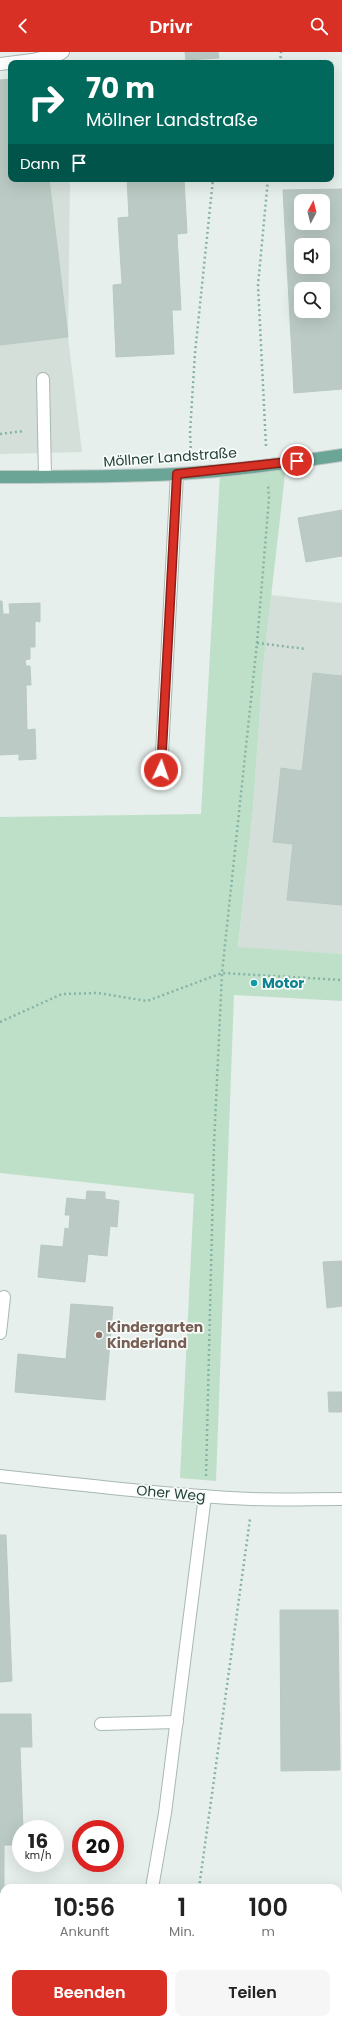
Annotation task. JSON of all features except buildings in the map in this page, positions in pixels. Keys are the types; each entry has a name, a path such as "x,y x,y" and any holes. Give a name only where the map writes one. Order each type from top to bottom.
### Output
{"main road":[{"name":"Möllner Landstraße","path":"0,477 177,474 267,465 342,455"}],"street":[{"path":"32,60 63,52"},
{"path":"43,379 45,477"},
{"path":"161,770 177,474"},
{"path":"0,1333 4,1297"},
{"name":"Oher Weg","path":"0,1476 97,1487 205,1496 253,1499 342,1499"},
{"path":"153,1884 177,1722 205,1496"},
{"path":"101,1724 177,1722"}],"path":[{"path":"192,473 190,433 195,353 213,182"},
{"path":"205,1496 214,1144 222,973 258,643 269,498 258,285 268,182"},
{"path":"258,643 306,649"},
{"path":"0,1022 62,994 98,993 147,1001 222,973 342,980"},
{"path":"199,1884 253,1499"}],"shaded area":[{"path":"8,79 8,182 70,182 68,337 82,452 0,454 0,80"},
{"path":"271,595 342,603 342,954 238,948 253,809 263,667"}],"green space":[{"path":"286,466 263,667 253,809 238,947 342,954 342,1001 234,995 216,1481 180,1478 194,1194 0,1173 0,817 201,814 220,474"}],"place":[{"name":"Motor","path":"254,983"},
{"name":"Kindergarten Kinderland","path":"99,1335"}],"route":[{"path":"161,770 177,474 297,461"}]}
